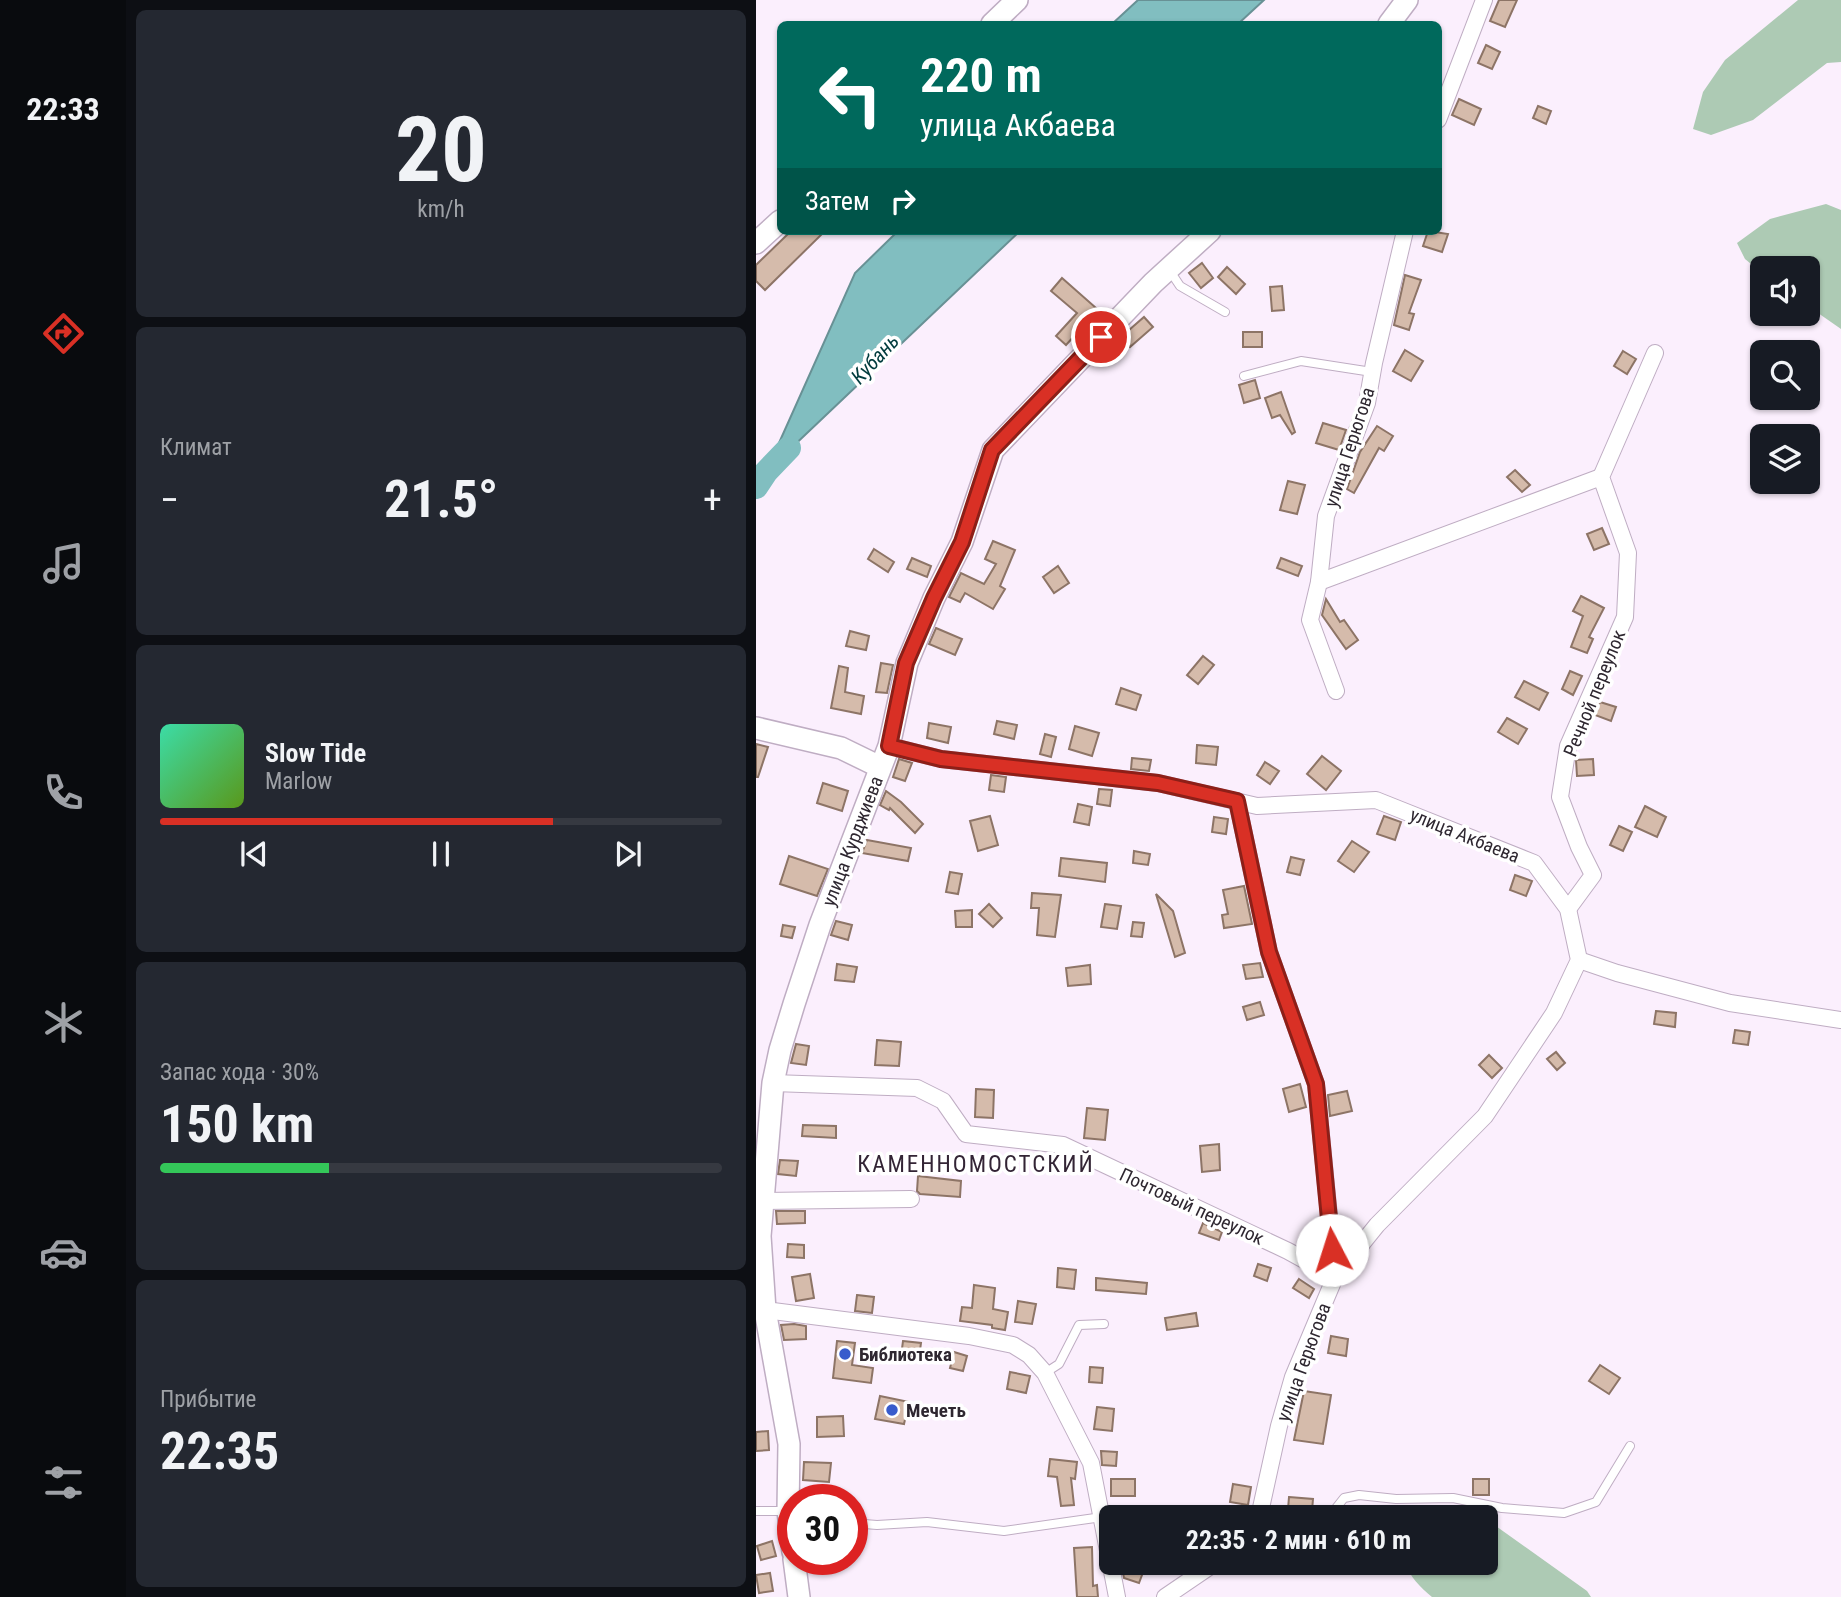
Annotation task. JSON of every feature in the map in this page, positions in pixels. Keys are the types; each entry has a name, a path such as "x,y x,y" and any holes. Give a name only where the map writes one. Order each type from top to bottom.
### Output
{"street":[{"path":"995,21 1017,0"},
{"path":"1391,21 1407,0"},
{"path":"1442,110 1484,0"},
{"path":"756,243 777,224"},
{"name":"улица Курджиева","path":"765,1083 780,1050 820,925 889,746 906,663 962,542 992,450 1169,268 1206,235"},
{"name":"улица Герюгова","path":"1336,691 1310,620 1319,582 1326,516 1367,403 1404,235"},
{"path":"1319,582 1601,477 1655,353"},
{"name":"Речной переулок","path":"1568,909 1593,875 1578,847 1560,797 1568,746 1625,617 1629,553 1601,477"},
{"path":"756,728 841,748 880,767"},
{"name":"улица Акбаева","path":"889,746 941,759 1158,783 1257,806 1376,800 1534,863 1568,909 1579,960"},
{"name":"улица Герюгова","path":"1237,801 1269,952 1316,1084 1335,1277 1293,1377 1279,1426 1263,1505"},
{"path":"1335,1277 1377,1225 1485,1116 1554,1013 1579,960 1730,1003 1841,1020"},
{"path":"756,1063 776,1062 780,1050"},
{"path":"765,1083 768,1141 760,1236 765,1310 789,1444 790,1484"},
{"name":"Почтовый переулок","path":"765,1083 917,1088 943,1101 966,1134 1063,1144 1288,1251 1335,1277"},
{"path":"763,1201 911,1199"},
{"path":"765,1310 969,1336 1013,1345 1029,1354 1045,1373 1091,1464 1100,1505"},
{"path":"796,1575 799,1597"},
{"path":"1113,1575 1117,1597"},
{"path":"1165,1597 1197,1575"}],"lane":[{"path":"1169,268 1180,286 1225,312"},
{"path":"1244,376 1301,361 1372,372"},
{"path":"1045,1373 1059,1364 1079,1325 1104,1324"},
{"path":"1498,1507 1564,1513 1595,1502 1630,1446"},
{"path":"1338,1505 1344,1498 1359,1495 1396,1499 1453,1498 1487,1505"},
{"path":"756,1511 777,1512"},
{"path":"868,1524 927,1522 1004,1531 1099,1517"}],"shaded area":[{"path":"1798,0 1841,0 1841,62 1827,63 1753,120 1711,135 1693,129 1703,92 1725,60"},
{"path":"1826,204 1841,210 1841,329 1820,314 1820,256 1750,256 1750,263 1745,259 1737,243 1770,219"},
{"path":"1498,1528 1587,1591 1591,1597 1432,1597 1411,1575 1498,1575"}],"water":[{"path":"1138,0 1264,0 1241,21 1115,21"},
{"path":"894,235 1016,235 766,472 855,273"}],"building":[{"path":"1499,0 1517,0 1505,27 1490,21"},
{"path":"1486,45 1500,52 1492,69 1478,63"},
{"path":"1459,99 1481,109 1474,125 1452,115"},
{"path":"1538,106 1551,111 1546,124 1533,118"},
{"path":"1448,234 1442,252 1423,246 1427,235"},
{"path":"787,235 821,235 765,290 756,281 756,265"},
{"path":"1202,263 1213,278 1201,288 1189,273"},
{"path":"1227,267 1245,284 1236,294 1218,277"},
{"path":"1405,275 1421,280 1409,313 1414,314 1409,330 1394,325"},
{"path":"1062,278 1104,315 1093,327 1087,322 1066,345 1056,336 1077,313 1051,291"},
{"path":"1282,286 1284,310 1272,311 1270,287"},
{"path":"1144,317 1153,327 1130,347 1121,337"},
{"path":"1243,332 1262,332 1262,347 1243,347"},
{"path":"1405,350 1423,361 1411,381 1393,371"},
{"path":"1623,351 1636,359 1627,374 1614,366"},
{"path":"1255,380 1260,398 1244,403 1239,385"},
{"path":"1281,392 1295,432 1292,434 1280,415 1272,418 1265,398"},
{"path":"1323,423 1346,430 1339,450 1316,443"},
{"path":"1377,426 1393,436 1384,451 1379,448 1354,493 1347,489 1360,452"},
{"path":"1515,470 1530,485 1522,492 1507,477"},
{"path":"1288,481 1305,485 1297,514 1280,510"},
{"path":"1602,528 1609,544 1594,550 1587,534"},
{"path":"993,541 1015,550 1000,586 1005,589 993,609 965,593 960,602 949,597 961,573 984,584 996,564 985,559"},
{"path":"874,549 894,562 888,572 868,559"},
{"path":"912,558 931,566 927,577 907,569"},
{"path":"1281,558 1302,566 1298,576 1277,568"},
{"path":"1058,566 1069,583 1054,593 1043,577"},
{"path":"1581,596 1604,608 1589,637 1593,639 1587,653 1571,647 1583,616 1573,611"},
{"path":"1326,599 1340,622 1344,620 1358,640 1346,649 1322,615"},
{"path":"936,628 962,639 955,655 929,644"},
{"path":"850,631 869,636 866,650 846,646"},
{"path":"1203,656 1214,665 1198,684 1187,675"},
{"path":"881,663 893,665 887,693 876,692"},
{"path":"839,666 848,668 845,692 864,696 861,714 831,708"},
{"path":"1570,671 1582,676 1573,695 1562,689"},
{"path":"1524,681 1548,693 1539,710 1515,697"},
{"path":"1121,688 1141,695 1136,710 1116,704"},
{"path":"1600,702 1616,707 1611,721 1595,715"},
{"path":"1507,718 1527,729 1518,744 1498,732"},
{"path":"997,721 1017,725 1014,739 994,734"},
{"path":"929,723 951,727 948,743 927,738"},
{"path":"1075,726 1099,733 1092,756 1069,749"},
{"path":"1045,734 1056,737 1051,757 1040,754"},
{"path":"756,744 768,747 758,777 756,777"},
{"path":"1197,745 1218,747 1216,765 1196,763"},
{"path":"1322,756 1341,771 1326,790 1307,774"},
{"path":"1132,758 1151,760 1149,771 1131,769"},
{"path":"899,759 912,763 905,781 893,777"},
{"path":"1593,759 1594,775 1577,776 1576,760"},
{"path":"1265,762 1279,771 1270,784 1257,775"},
{"path":"991,775 1006,777 1004,792 989,790"},
{"path":"823,783 848,791 842,811 817,803"},
{"path":"1099,789 1112,790 1110,806 1097,804"},
{"path":"886,791 923,824 915,833 890,808 889,810 880,805"},
{"path":"1078,804 1092,807 1089,825 1074,822"},
{"path":"1645,806 1666,817 1657,837 1635,827"},
{"path":"990,816 998,845 978,851 970,821"},
{"path":"1384,816 1401,822 1395,840 1377,834"},
{"path":"1214,817 1228,819 1226,834 1212,832"},
{"path":"1619,826 1632,832 1623,851 1610,845"},
{"path":"867,840 911,848 908,861 862,853"},
{"path":"1352,841 1369,852 1354,872 1338,861"},
{"path":"1134,851 1150,854 1148,865 1133,863"},
{"path":"789,856 828,869 817,896 780,884"},
{"path":"1291,857 1304,860 1300,875 1287,872"},
{"path":"1061,858 1107,863 1105,882 1059,876"},
{"path":"950,872 962,874 958,894 946,892"},
{"path":"1515,875 1532,881 1526,896 1510,890"},
{"path":"1244,886 1252,924 1224,928 1222,915 1228,914 1223,890"},
{"path":"1032,893 1061,895 1055,937 1037,935 1039,908 1031,908"},
{"path":"1156,894 1173,911 1185,953 1175,957"},
{"path":"989,904 1002,918 993,927 979,914"},
{"path":"1105,904 1121,906 1117,929 1101,927"},
{"path":"972,910 972,927 956,927 955,911"},
{"path":"836,921 852,925 848,940 831,935"},
{"path":"1133,922 1144,923 1142,937 1131,936"},
{"path":"783,925 795,927 792,938 781,936"},
{"path":"1260,963 1263,977 1246,979 1243,965"},
{"path":"837,964 857,967 854,982 835,980"},
{"path":"1090,965 1091,984 1068,986 1066,968"},
{"path":"1260,1002 1264,1015 1247,1020 1243,1007"},
{"path":"1656,1011 1676,1013 1675,1027 1654,1024"},
{"path":"1735,1030 1750,1032 1748,1045 1733,1043"},
{"path":"877,1040 901,1042 899,1066 875,1065"},
{"path":"796,1044 809,1046 806,1065 791,1063"},
{"path":"1556,1052 1565,1063 1557,1070 1547,1059"},
{"path":"1489,1055 1502,1068 1492,1078 1479,1065"},
{"path":"1300,1084 1306,1107 1289,1112 1283,1089"},
{"path":"976,1089 994,1090 993,1118 975,1117"},
{"path":"1347,1091 1352,1111 1330,1116 1328,1095"},
{"path":"1087,1108 1108,1110 1105,1140 1084,1138"},
{"path":"803,1125 836,1126 836,1138 802,1136"},
{"path":"1219,1144 1220,1170 1202,1172 1200,1146"},
{"path":"780,1160 798,1161 796,1176 778,1174"},
{"path":"918,1176 961,1181 960,1197 920,1194 917,1191"},
{"path":"776,1211 805,1211 805,1223 777,1224"},
{"path":"1203,1223 1222,1232 1219,1240 1199,1233"},
{"path":"1310,1239 1321,1242 1319,1256 1307,1249"},
{"path":"788,1244 804,1245 804,1258 787,1257"},
{"path":"1258,1264 1271,1268 1267,1281 1254,1276"},
{"path":"1058,1268 1076,1270 1074,1289 1057,1287"},
{"path":"810,1274 814,1298 796,1301 792,1277"},
{"path":"1096,1278 1147,1283 1146,1294 1096,1290"},
{"path":"1299,1279 1314,1289 1309,1298 1293,1288"},
{"path":"974,1285 995,1288 993,1309 1008,1312 1005,1330 992,1328 992,1325 960,1321 962,1307 972,1308"},
{"path":"857,1295 874,1297 872,1313 855,1311"},
{"path":"1018,1301 1036,1304 1032,1324 1015,1322"},
{"path":"1196,1313 1198,1326 1167,1330 1165,1318"},
{"path":"781,1325 806,1326 806,1339 784,1340"},
{"path":"1331,1336 1348,1339 1346,1356 1328,1353"},
{"name":"Библиотека","path":"837,1341 855,1343 852,1365 873,1368 871,1383 833,1378"},
{"path":"903,1341 921,1343 919,1358 901,1356"},
{"path":"954,1352 967,1356 963,1371 950,1368"},
{"path":"1600,1365 1620,1378 1609,1394 1589,1381"},
{"path":"1090,1367 1103,1368 1102,1383 1089,1382"},
{"path":"1010,1372 1030,1376 1026,1393 1007,1389"},
{"path":"1304,1391 1331,1395 1323,1444 1294,1440"},
{"name":"Мечеть","path":"880,1396 909,1402 904,1424 875,1419"},
{"path":"1097,1407 1114,1409 1112,1431 1094,1429"},
{"path":"843,1416 844,1436 817,1437 817,1417"},
{"path":"768,1431 769,1450 756,1451 756,1432"},
{"path":"1101,1451 1117,1452 1116,1466 1102,1465"},
{"path":"1050,1459 1077,1462 1075,1479 1071,1478 1074,1505 1061,1506 1057,1477 1048,1476"},
{"path":"804,1462 831,1463 829,1482 803,1480"},
{"path":"1111,1479 1135,1479 1135,1496 1111,1496"},
{"path":"1473,1479 1489,1479 1489,1495 1473,1495"},
{"path":"1233,1484 1251,1487 1248,1505 1230,1502"},
{"path":"1289,1497 1313,1499 1312,1505 1288,1505"},
{"path":"772,1541 776,1556 761,1560 757,1546"},
{"path":"1092,1547 1093,1586 1097,1585 1098,1597 1077,1597 1074,1548"},
{"path":"770,1573 773,1591 759,1593 756,1575"},
{"path":"1123,1575 1142,1575 1139,1583 1124,1578"}],"waterway":[{"name":"Кубань","path":"756,487 789,448"}],"place":[{"name":"Библиотека","path":"845,1354"},
{"name":"Мечеть","path":"892,1410"}],"district":[{"name":"КАМЕННОМОСТСКИЙ","path":"976,1164"}],"route":[{"path":"1101,337 992,450 962,542 906,663 889,746 941,759 1158,783 1237,801 1269,952 1316,1084 1332,1250"}]}
